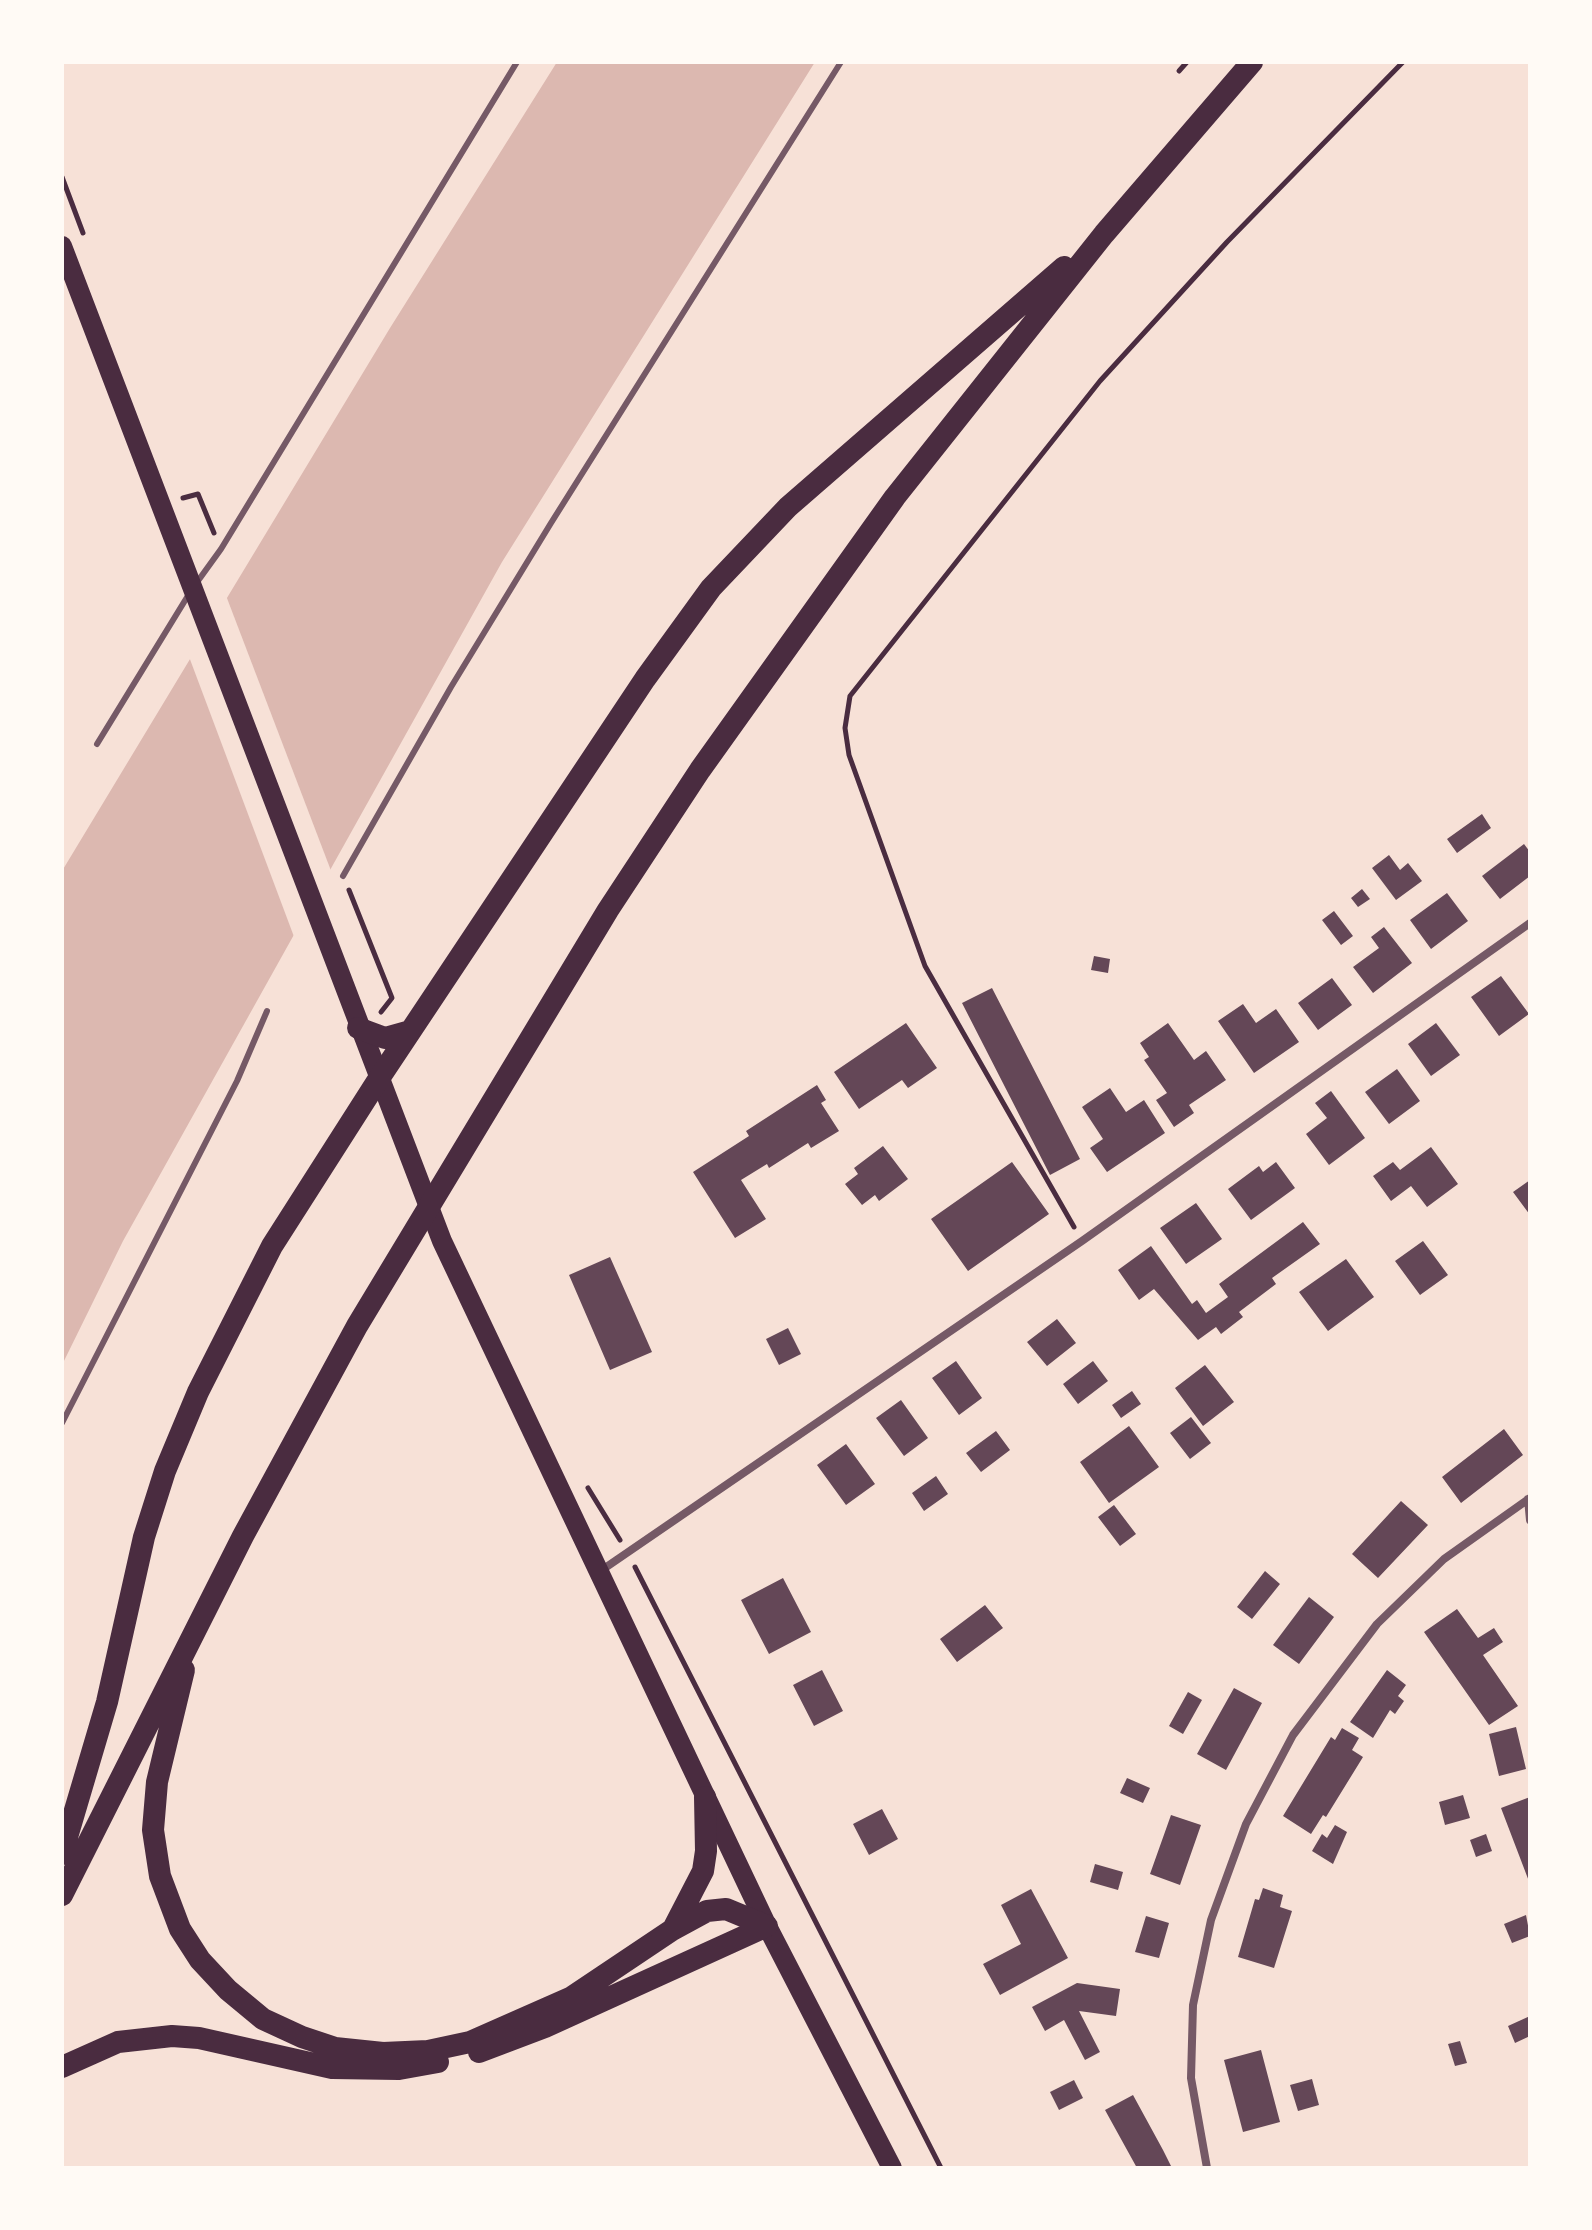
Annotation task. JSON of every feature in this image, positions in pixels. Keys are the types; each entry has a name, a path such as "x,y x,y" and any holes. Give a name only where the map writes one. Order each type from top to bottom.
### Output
{"highway":[{"path":"62,1895 192,1638 357,1326 608,910 700,770 859,546 997,364 1252,62"},
{"path":"62,1854 107,1702 144,1537 165,1471 240,1304 272,1246 378,1080 645,679 711,588 788,507 833,466 1104,234"},
{"path":"355,1021 385,1038 410,1031"},
{"path":"192,1638 157,1782 153,1830 160,1876 180,1929 200,1960 228,1990 263,2019 335,2048 383,2053 442,2048 470,2042 572,1997 672,1930 707,1911 726,1909 767,1926"},
{"path":"672,1930 703,1871 706,1851 705,1797"},
{"path":"62,2067 93,2050 118,2042 172,2036 199,2038 332,2068 399,2069 436,2063 545,2027 767,1926"}],"main road":[{"path":"62,246 392,1118 442,1241 767,1926 892,2168"}],"street":[{"path":"598,1572 1082,1241 1530,923"},
{"path":"1529,1499 1530,1520"},
{"path":"1207,2168 1191,2078 1193,2005 1211,1920 1246,1824 1293,1735 1328,1684 1377,1624 1444,1559 1529,1499"}],"lane":[{"path":"97,744 221,549 517,62"},
{"path":"343,876 528,561 841,62"},
{"path":"62,1423 237,1081 267,1011"}],"path":[{"path":"1179,71 1187,62"},
{"path":"1082,1241 925,966 849,755 845,728 850,696 1100,381 1227,242 1403,62"},
{"path":"181,498 198,494 221,549"},
{"path":"343,876 392,998 378,1015"},
{"path":"580,1475 628,1552 941,2168"}],"shaded area":[{"path":"557,62 815,62 502,562 123,1241 62,1365 62,871 390,328"}],"pier":[{"path":"225,593 333,876 296,942 188,654"}],"building":[{"path":"1482,814 1491,828 1457,853 1447,839"},
{"path":"1524,844 1530,852 1530,876 1500,899 1482,876"},
{"path":"1389,855 1400,870 1408,863 1422,881 1396,900 1372,868"},
{"path":"1362,889 1370,899 1358,907 1351,898"},
{"path":"1447,893 1468,921 1431,949 1410,920"},
{"path":"1334,911 1353,936 1341,945 1322,920"},
{"path":"1384,927 1412,963 1373,993 1353,967 1379,948 1371,937"},
{"path":"1094,956 1110,959 1108,973 1091,970"},
{"path":"1501,976 1529,1014 1499,1036 1471,997"},
{"path":"1332,978 1352,1005 1318,1030 1298,1003"},
{"path":"992,988 1080,1159 1050,1175 962,1003"},
{"path":"1243,1004 1256,1023 1276,1009 1299,1042 1254,1073 1218,1021"},
{"path":"906,1023 937,1068 908,1088 902,1080 859,1109 834,1072"},
{"path":"1168,1023 1194,1060 1206,1051 1226,1080 1189,1105 1194,1113 1174,1127 1156,1100 1167,1093 1144,1060 1149,1057 1140,1043"},
{"path":"1436,1023 1460,1055 1431,1076 1408,1044"},
{"path":"1397,1069 1420,1101 1389,1124 1365,1092"},
{"path":"817,1085 826,1100 821,1103 839,1131 811,1148 808,1143 769,1168 767,1164 741,1180 766,1219 735,1238 693,1172 749,1136 746,1131"},
{"path":"1110,1088 1126,1112 1144,1100 1165,1133 1107,1172 1090,1148 1103,1139 1082,1107"},
{"path":"1331,1091 1365,1138 1329,1165 1306,1134 1327,1118 1315,1103"},
{"path":"883,1146 908,1179 879,1201 875,1195 862,1205 845,1184 858,1174 854,1168"},
{"path":"1431,1147 1458,1184 1427,1207 1411,1186 1391,1201 1373,1176 1393,1162 1400,1170"},
{"path":"1012,1162 1049,1214 968,1271 931,1219"},
{"path":"1276,1162 1295,1188 1251,1220 1228,1189 1259,1166 1263,1172"},
{"path":"1530,1180 1530,1215 1513,1192"},
{"path":"1196,1203 1222,1239 1186,1264 1160,1228"},
{"path":"1303,1222 1320,1244 1272,1278 1276,1284 1239,1312 1243,1317 1221,1334 1216,1327 1198,1340 1154,1289 1139,1300 1118,1270 1151,1246 1192,1304 1197,1300 1206,1313 1228,1297 1219,1284"},
{"path":"1423,1241 1448,1275 1420,1295 1395,1261"},
{"path":"610,1257 652,1352 610,1370 569,1275"},
{"path":"1346,1259 1374,1297 1328,1331 1299,1292"},
{"path":"1057,1319 1076,1343 1047,1366 1027,1342"},
{"path":"788,1328 801,1354 779,1365 766,1339"},
{"path":"956,1361 982,1398 959,1415 932,1378"},
{"path":"1093,1361 1108,1381 1078,1404 1063,1384"},
{"path":"1205,1365 1234,1402 1203,1426 1175,1388"},
{"path":"1132,1391 1141,1404 1121,1418 1112,1405"},
{"path":"901,1400 928,1438 904,1456 876,1418"},
{"path":"1191,1417 1211,1443 1190,1459 1170,1433"},
{"path":"1129,1426 1159,1467 1109,1503 1080,1462"},
{"path":"1504,1429 1523,1455 1461,1503 1442,1477"},
{"path":"996,1431 1010,1450 981,1472 966,1453"},
{"path":"846,1444 875,1484 846,1505 817,1465"},
{"path":"936,1476 948,1494 924,1511 912,1493"},
{"path":"1401,1501 1428,1525 1378,1578 1352,1554"},
{"path":"1114,1505 1136,1534 1120,1546 1098,1517"},
{"path":"1265,1571 1280,1584 1252,1619 1237,1607"},
{"path":"783,1578 811,1632 769,1654 741,1600"},
{"path":"1309,1597 1334,1617 1299,1664 1273,1645"},
{"path":"985,1605 1003,1628 957,1662 940,1639"},
{"path":"1457,1609 1478,1638 1494,1628 1503,1642 1483,1655 1518,1706 1489,1725 1424,1632"},
{"path":"822,1670 843,1711 814,1726 793,1685"},
{"path":"1387,1670 1406,1685 1398,1696 1404,1701 1395,1714 1390,1710 1373,1738 1350,1722"},
{"path":"1234,1688 1262,1703 1226,1770 1197,1754"},
{"path":"1188,1692 1202,1700 1183,1734 1169,1726"},
{"path":"1516,1727 1526,1769 1499,1776 1489,1734"},
{"path":"1342,1728 1359,1738 1352,1750 1363,1757 1326,1817 1323,1815 1311,1834 1283,1816 1331,1737 1335,1740"},
{"path":"1127,1778 1150,1788 1143,1803 1120,1793"},
{"path":"1463,1795 1470,1818 1445,1825 1439,1802"},
{"path":"1530,1797 1530,1884 1501,1808"},
{"path":"882,1809 898,1839 869,1855 853,1824"},
{"path":"1171,1815 1201,1825 1180,1885 1150,1874"},
{"path":"1335,1825 1347,1832 1333,1864 1312,1851 1322,1834 1327,1838"},
{"path":"1486,1834 1492,1851 1476,1857 1470,1840"},
{"path":"1095,1864 1123,1872 1118,1890 1090,1882"},
{"path":"1263,1888 1283,1895 1280,1907 1292,1911 1274,1968 1238,1957 1255,1899 1259,1900"},
{"path":"1031,1889 1068,1958 1000,1995 983,1964 1021,1944 1001,1905"},
{"path":"1526,1915 1530,1936 1512,1943 1504,1924"},
{"path":"1146,1916 1169,1923 1159,1958 1135,1952"},
{"path":"1077,1983 1120,1989 1116,2016 1079,2011 1100,2052 1085,2060 1064,2020 1045,2031 1032,2007"},
{"path":"1530,2016 1530,2036 1515,2043 1508,2026"},
{"path":"1460,2041 1467,2063 1455,2066 1448,2044"},
{"path":"1261,2050 1280,2122 1243,2132 1224,2060"},
{"path":"1312,2079 1319,2105 1298,2111 1290,2085"},
{"path":"1074,2080 1083,2098 1059,2110 1050,2092"},
{"path":"1133,2095 1172,2168 1137,2168 1105,2110"}]}
